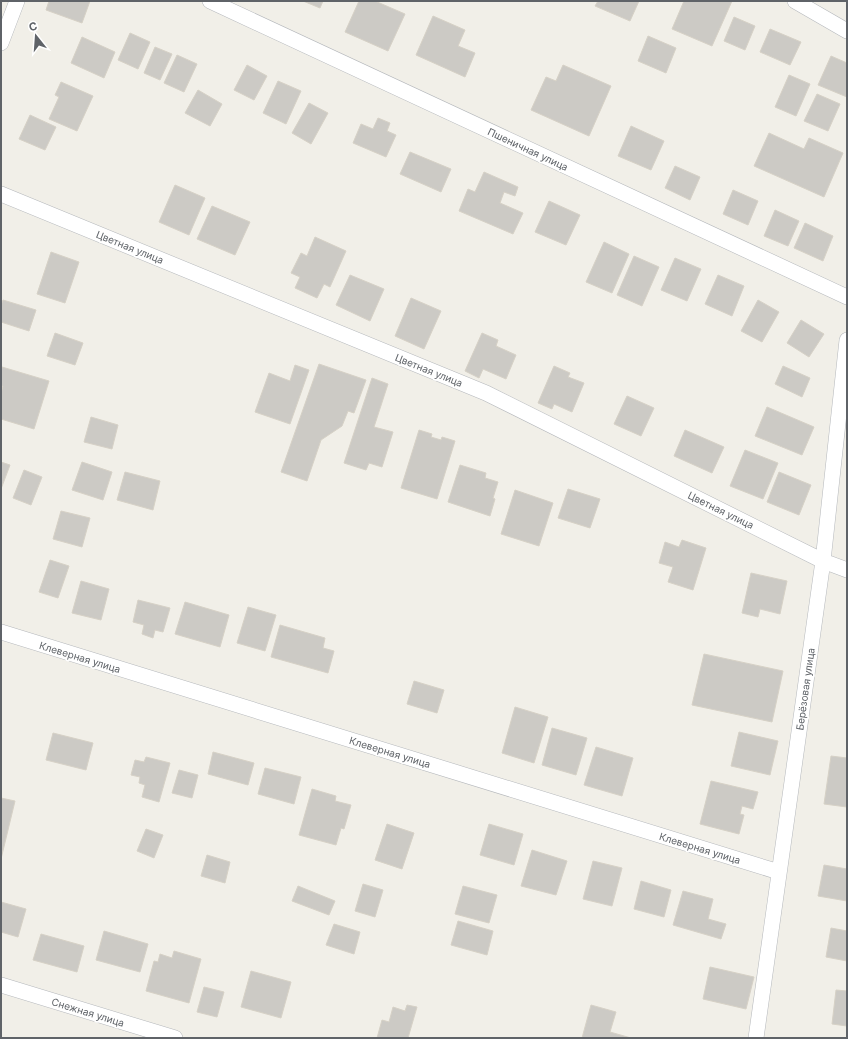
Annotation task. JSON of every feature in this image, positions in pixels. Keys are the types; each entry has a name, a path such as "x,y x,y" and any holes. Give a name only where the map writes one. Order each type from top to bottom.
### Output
{"street":[{"path":"1,43 17,1"},
{"name":"Пшеничная улица","path":"210,1 847,296"},
{"path":"795,1 847,31"},
{"name":"Цветная улица","path":"1,194 486,393 823,561 847,570"},
{"name":"Берёзовая улица","path":"756,1038 823,561 847,340"},
{"name":"Клеверная улица","path":"1,632 779,872"},
{"name":"Снежная улица","path":"1,985 175,1038"}],"building":[{"path":"49,1 90,1 82,23 46,10"},
{"path":"303,1 323,1 320,8"},
{"path":"359,1 375,1 405,14 388,51 345,32"},
{"path":"598,1 639,1 630,21 595,6"},
{"path":"684,1 732,1 712,46 672,29"},
{"path":"433,16 465,30 458,46 475,53 465,77 416,55"},
{"path":"734,17 755,26 745,50 724,41"},
{"path":"770,29 801,42 790,65 760,52"},
{"path":"130,33 150,42 138,69 118,60"},
{"path":"648,36 676,48 666,73 638,61"},
{"path":"82,37 115,52 104,78 71,63"},
{"path":"155,47 172,54 160,80 144,73"},
{"path":"177,55 197,64 184,92 164,83"},
{"path":"831,56 847,63 847,97 818,85"},
{"path":"247,65 267,76 254,100 234,90"},
{"path":"563,65 611,86 589,136 531,110 546,77 556,81"},
{"path":"789,75 810,84 796,116 775,107"},
{"path":"278,81 301,91 286,124 263,113"},
{"path":"61,82 93,96 77,131 49,119 59,97 55,95"},
{"path":"198,90 222,104 210,126 185,113"},
{"path":"817,94 840,104 828,131 804,121"},
{"path":"309,103 328,113 311,144 292,133"},
{"path":"30,115 56,127 45,150 19,139"},
{"path":"378,118 390,123 387,131 396,135 386,157 353,143 361,124 373,129"},
{"path":"631,126 664,141 651,170 618,156"},
{"path":"769,133 804,149 809,138 843,153 824,197 754,166"},
{"path":"410,152 451,169 441,192 400,174"},
{"path":"675,166 700,177 690,200 665,188"},
{"path":"484,172 518,187 515,196 504,192 500,203 523,213 513,234 459,211 468,189 475,192"},
{"path":"175,185 205,198 189,235 159,222"},
{"path":"733,190 758,201 748,225 723,214"},
{"path":"549,201 580,215 566,245 535,232"},
{"path":"212,206 250,222 235,255 197,239"},
{"path":"775,210 799,221 788,246 764,236"},
{"path":"805,223 833,236 823,261 794,248"},
{"path":"315,237 346,251 330,287 324,284 317,298 295,288 300,277 291,273 301,253 307,256"},
{"path":"604,242 629,254 612,293 586,282"},
{"path":"51,252 79,262 65,303 37,294"},
{"path":"634,256 659,267 642,306 617,295"},
{"path":"675,258 701,269 687,301 661,290"},
{"path":"350,275 384,289 370,321 336,305"},
{"path":"718,275 744,286 732,316 705,304"},
{"path":"411,298 441,311 424,349 395,336"},
{"path":"3,300 36,310 29,331 1,322 1,305"},
{"path":"758,300 779,312 762,342 741,331"},
{"path":"801,320 824,334 809,357 787,343"},
{"path":"55,333 83,343 75,365 47,356"},
{"path":"482,333 498,340 496,346 516,355 506,379 483,369 479,378 465,371"},
{"path":"319,364 366,380 354,413 348,411 342,426 321,440 307,481 281,472"},
{"path":"295,365 309,370 290,424 255,412 269,373 290,381"},
{"path":"554,366 570,373 568,377 584,383 572,412 554,404 552,409 538,403"},
{"path":"783,366 810,378 802,397 775,384"},
{"path":"2,367 49,381 34,429 1,419 1,393 3,386 1,386"},
{"path":"372,378 388,384 374,427 393,432 382,467 369,463 366,470 344,463"},
{"path":"627,396 654,408 641,436 614,424"},
{"path":"767,407 814,427 802,455 755,436"},
{"path":"91,417 118,425 112,449 84,442"},
{"path":"419,430 432,434 431,437 441,440 442,437 455,441 437,499 401,488"},
{"path":"685,430 724,447 712,473 674,456"},
{"path":"745,450 778,463 763,499 730,486"},
{"path":"1,462 10,465 1,489"},
{"path":"82,462 112,472 103,500 72,490"},
{"path":"460,465 486,473 485,478 498,482 493,498 495,499 490,516 448,502"},
{"path":"24,470 42,477 31,505 13,498"},
{"path":"125,472 160,481 153,510 117,500"},
{"path":"779,472 811,485 799,515 767,502"},
{"path":"568,489 600,499 590,528 558,518"},
{"path":"515,490 553,503 539,546 501,534"},
{"path":"61,511 90,518 82,547 53,539"},
{"path":"682,540 706,548 693,590 668,582 673,567 659,563 665,542 679,547"},
{"path":"50,560 69,566 58,598 39,592"},
{"path":"751,573 787,581 780,614 760,609 758,617 742,613"},
{"path":"81,581 109,589 101,620 72,613"},
{"path":"138,600 170,608 163,632 155,630 153,638 142,634 144,625 133,622"},
{"path":"185,602 229,615 220,647 175,634"},
{"path":"248,607 276,615 265,651 237,643"},
{"path":"280,625 325,638 323,648 334,651 328,673 271,657"},
{"path":"704,654 783,671 772,722 692,705"},
{"path":"414,681 444,690 437,713 407,704"},
{"path":"515,707 548,717 534,763 502,753"},
{"path":"552,728 587,738 576,775 542,765"},
{"path":"739,732 778,741 770,775 731,766"},
{"path":"53,733 93,743 86,770 46,760"},
{"path":"596,747 633,758 622,796 584,785"},
{"path":"213,752 254,763 248,785 208,774"},
{"path":"831,756 847,758 847,807 824,804"},
{"path":"146,757 170,763 159,802 142,797 145,785 139,783 140,777 131,775 135,760 144,762"},
{"path":"265,768 301,777 294,804 258,794"},
{"path":"179,770 198,775 192,798 172,793"},
{"path":"711,781 758,792 753,809 742,806 740,814 744,815 739,834 700,824"},
{"path":"312,789 336,796 335,801 351,805 344,829 341,828 336,845 299,835"},
{"path":"1,798 15,801 1,859"},
{"path":"387,824 414,833 402,869 375,860"},
{"path":"489,824 523,834 514,865 480,855"},
{"path":"146,829 163,835 154,858 137,851"},
{"path":"532,850 567,861 556,895 521,886"},
{"path":"207,855 230,862 225,883 201,876"},
{"path":"593,861 622,868 612,906 583,899"},
{"path":"824,865 847,869 847,901 818,896"},
{"path":"641,881 671,890 664,917 634,909"},
{"path":"363,884 383,890 375,917 355,911"},
{"path":"298,886 335,901 329,915 292,901"},
{"path":"463,886 497,895 489,923 455,914"},
{"path":"683,891 713,899 708,919 726,924 721,939 673,925"},
{"path":"1,902 26,909 18,937 1,932"},
{"path":"458,921 493,931 487,955 451,945"},
{"path":"334,924 360,932 354,954 326,945"},
{"path":"831,928 847,931 847,961 826,957"},
{"path":"104,931 148,944 140,972 96,960"},
{"path":"41,934 84,946 77,972 33,960"},
{"path":"174,951 201,959 189,1003 146,991 154,961 158,962 160,954 172,958"},
{"path":"710,967 754,977 746,1009 703,999"},
{"path":"251,971 291,982 281,1018 241,1007"},
{"path":"204,987 224,992 217,1017 197,1012"},
{"path":"836,990 847,991 847,1026 832,1024"},
{"path":"407,1005 417,1007 408,1038 377,1038 382,1020 389,1022 393,1007 405,1011"},
{"path":"591,1005 616,1012 610,1032 631,1038 582,1038"}]}
